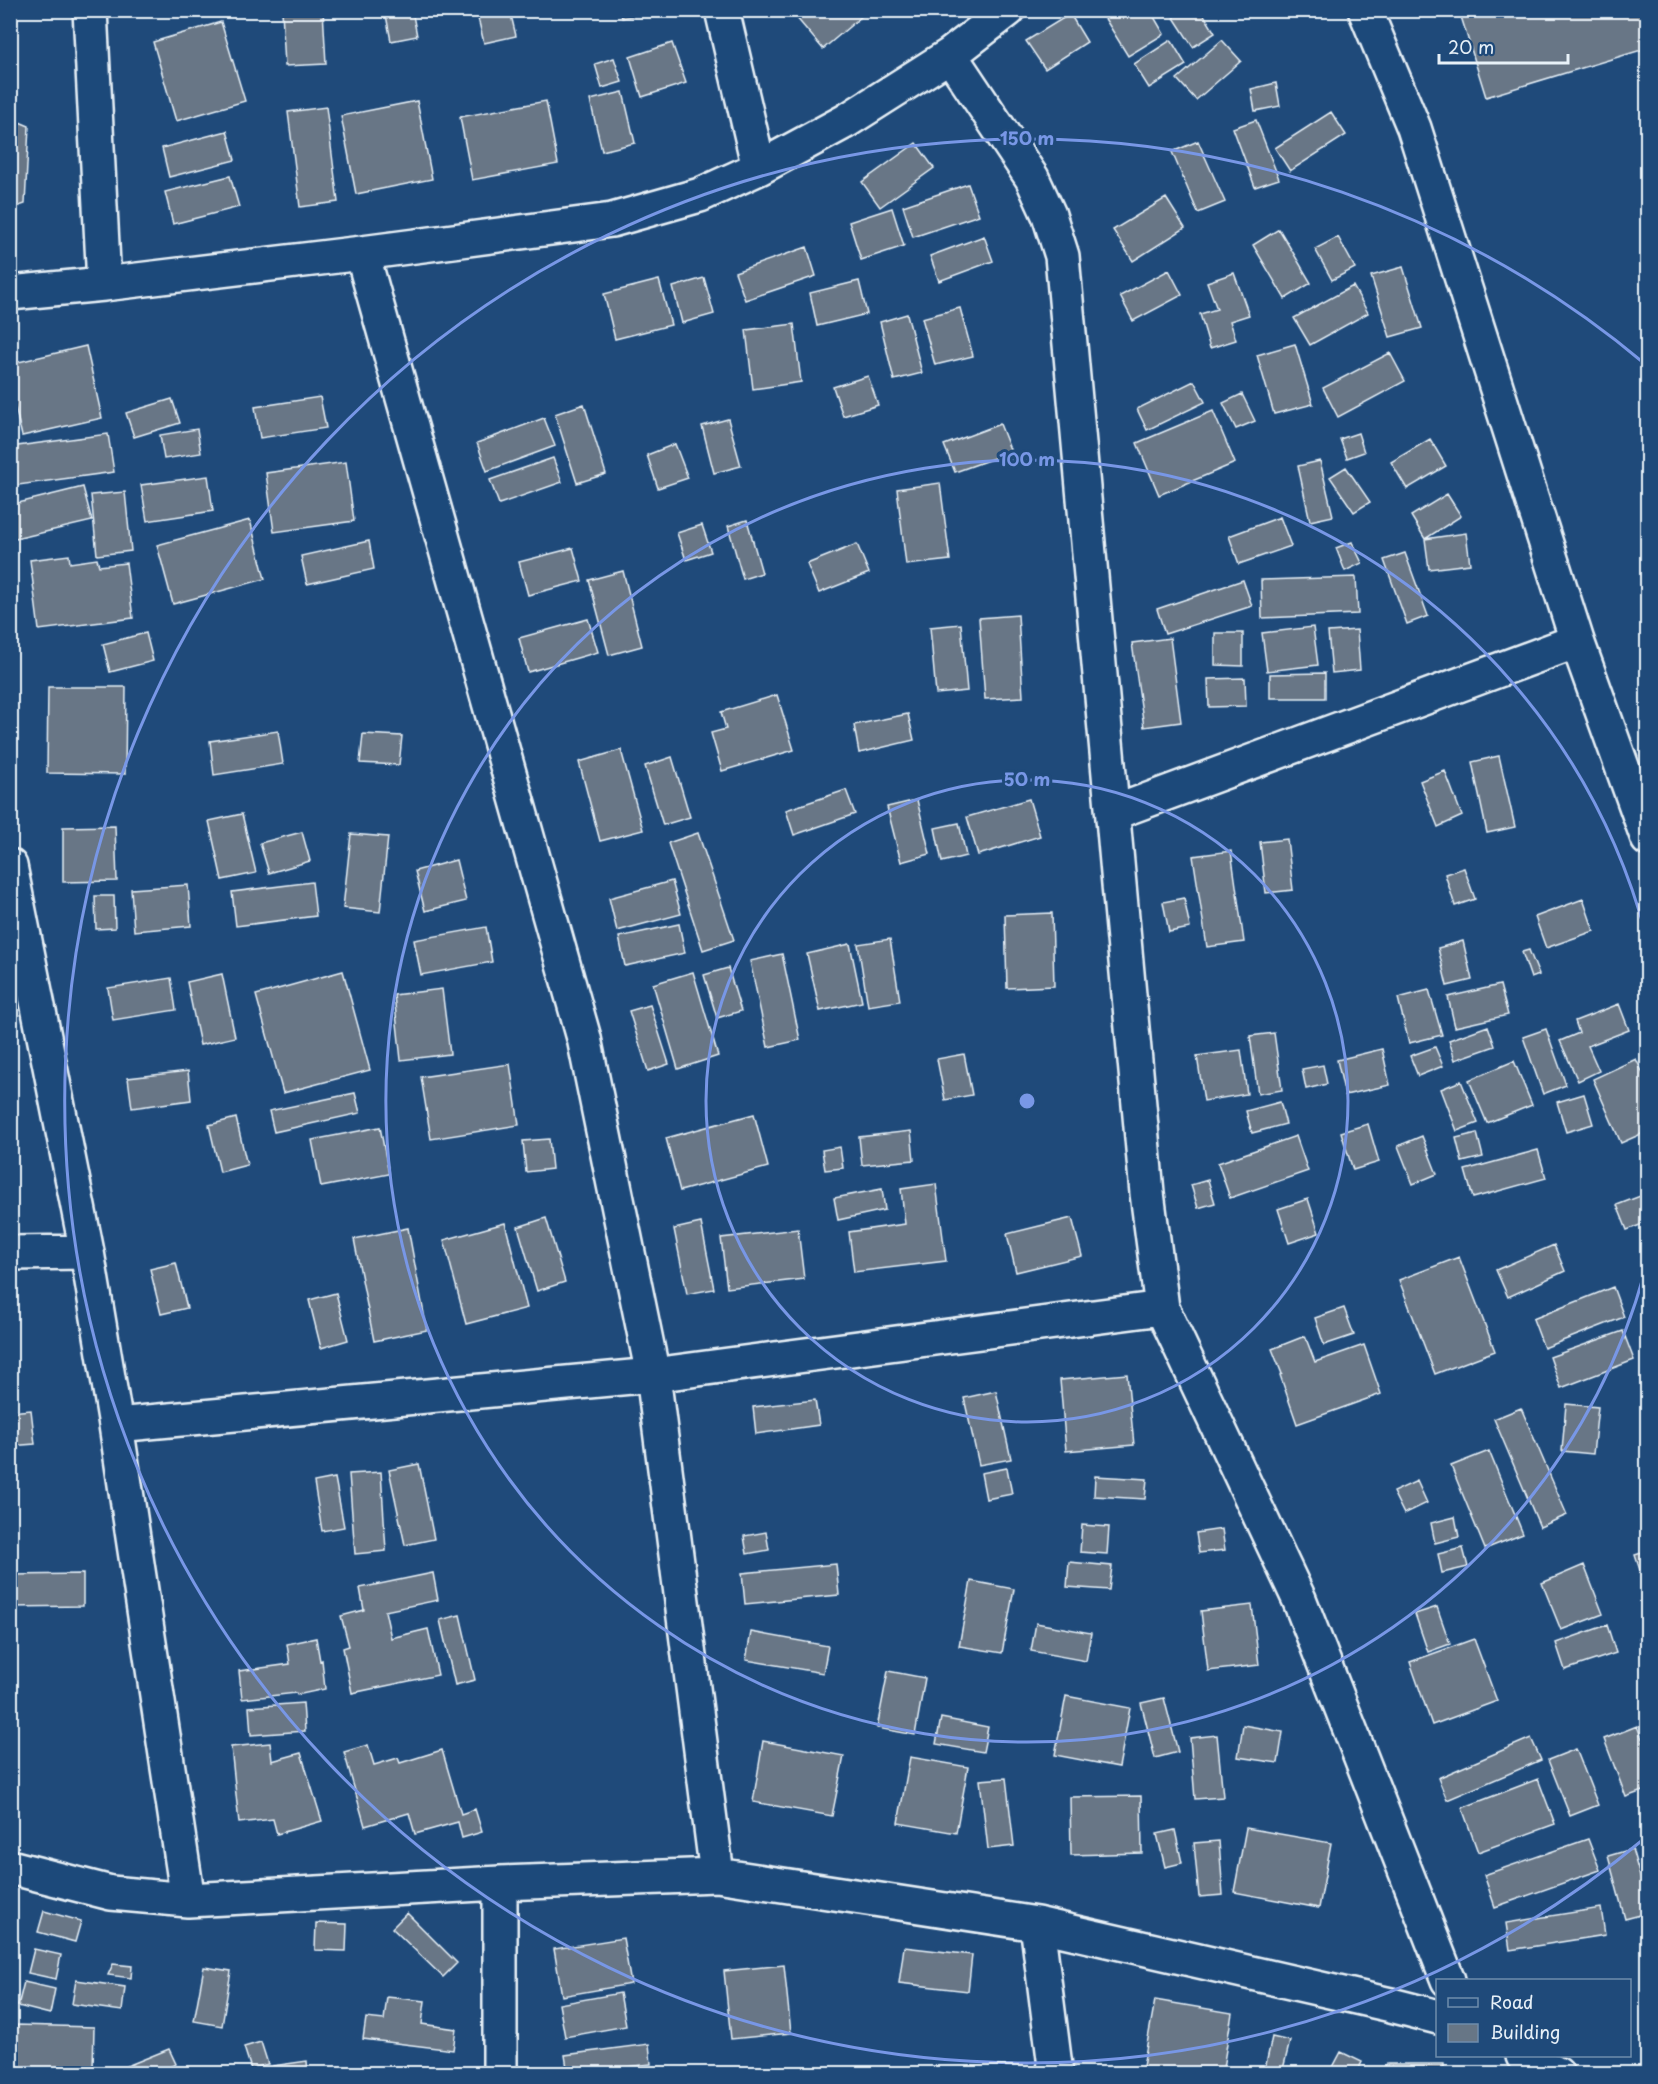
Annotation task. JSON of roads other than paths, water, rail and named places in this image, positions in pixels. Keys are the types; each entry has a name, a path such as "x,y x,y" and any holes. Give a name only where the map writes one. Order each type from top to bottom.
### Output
{"street":[{"path":"90,10 104,284"},
{"path":"722,10 759,168"},
{"path":"10,293 362,254 612,220 700,195 759,168 846,121 950,55 1008,10"},
{"path":"1365,10 1414,128 1577,641 1647,839"},
{"path":"950,55 1032,178 1049,215 1062,256 1147,1192 1162,1308 1299,1599 1448,1979"},
{"path":"362,254 579,1017 653,1375 717,1875"},
{"path":"1113,813 1577,641"},
{"path":"10,866 87,1252 116,1425 188,1900"},
{"path":"10,1253 87,1252"},
{"path":"116,1425 653,1375 1162,1308"},
{"path":"10,1867 111,1893 188,1900 717,1875 1037,1924 1436,2017"},
{"path":"500,1884 500,2073"},
{"path":"1037,1924 1056,2073"},
{"path":"1527,2057 1557,2073"}]}
